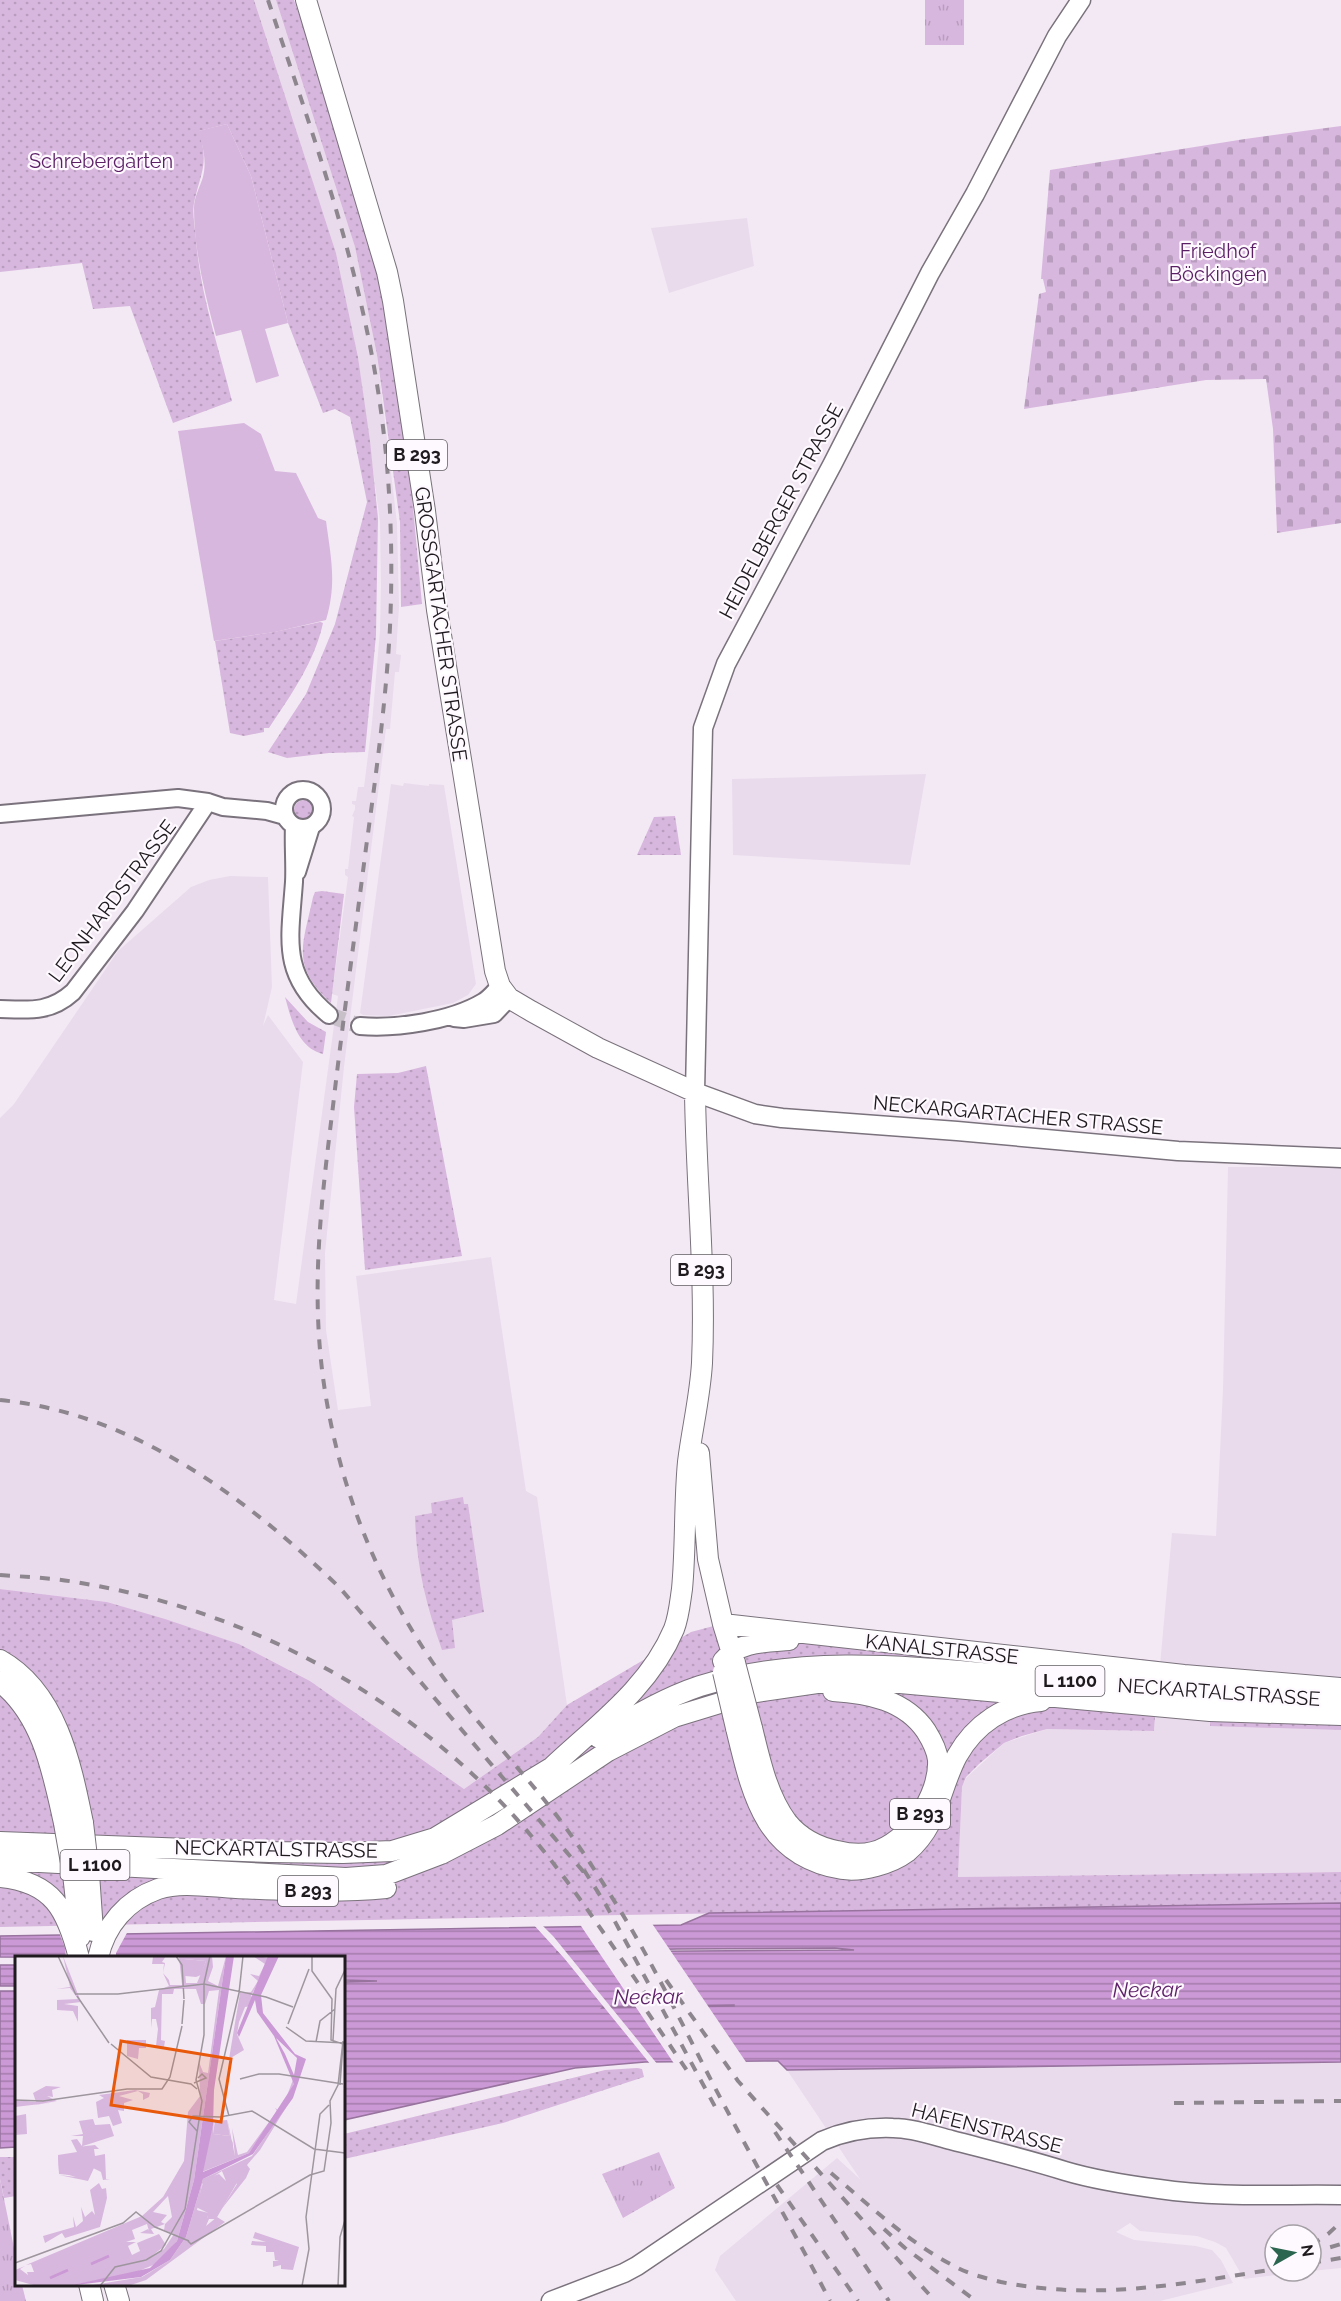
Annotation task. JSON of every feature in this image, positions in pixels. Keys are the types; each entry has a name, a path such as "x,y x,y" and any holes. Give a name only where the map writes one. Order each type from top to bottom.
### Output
{"main road":[{"name":"GROSSGARTACHER STRASSE","path":"306,0 391,291 402,349 453,716 490,951 508,995"},
{"name":"HEIDELBERGER STRASSE","path":"695,1092 703,728 722,671 832,465 930,273 975,194 1057,36 1081,0"},
{"path":"508,995 598,1048 695,1092"},
{"name":"NECKARGARTACHER STRASSE","path":"695,1092 755,1114 782,1118 1178,1151 1341,1158"},
{"name":"B 293","path":"549,1770 616,1710 635,1689 674,1628 682,1587 688,1462 702,1363 703,1297 695,1092"},
{"name":"B 293","path":"696,1417 708,1558 723,1624 727,1662"},
{"name":"NECKARTALSTRASSE","path":"687,1506 701,1580 727,1662 744,1728 757,1804 768,1824 793,1851 811,1861 850,1870 887,1862 906,1852 933,1820 957,1757 970,1737 1005,1709 1031,1702 1076,1698"},
{"name":"KANALSTRASSE","path":"723,1624 1184,1675 1341,1688"},
{"path":"727,1662 741,1647 773,1641 866,1641"},
{"path":"0,1660 9,1665 30,1685 47,1708 61,1736 72,1773 74,1823 81,1874 80,1956"},
{"name":"NECKARTALSTRASSE","path":"0,1842 270,1852 392,1851 435,1838 549,1770 627,1719 681,1693 717,1682 799,1667 858,1665 918,1667 1206,1695 1341,1700"},
{"name":"NECKARTALSTRASSE","path":"0,1860 295,1876 386,1875 441,1854 497,1825 630,1739 674,1717 722,1701 770,1689 817,1683 867,1680 1210,1711 1341,1715"},
{"path":"0,1682 19,1700 42,1742 74,1823"},
{"name":"NECKARTALSTRASSE","path":"744,1728 775,1803 788,1823 804,1839 823,1848 843,1853 876,1851 903,1835 916,1820 928,1802 936,1781 938,1759 932,1739 917,1717 893,1702 854,1692 770,1689"},
{"name":"NECKARTALSTRASSE","path":"98,1956 113,1922 130,1903 161,1888 188,1886 346,1892 387,1888 411,1881 434,1870 468,1849 497,1825"},
{"name":"B 293","path":"0,1837 25,1842"},
{"path":"0,1877 25,1881 37,1886 80,1922 96,1956"},
{"name":"HAFENSTRASSE","path":"551,2301 624,2273 656,2254 813,2146 834,2136 877,2128 895,2128 929,2135 1040,2162 1065,2171 1161,2190 1202,2194 1341,2194"},
{"path":"89,2286 93,2301"},
{"path":"115,2286 119,2301"}],"street":[{"path":"208,802 228,799 268,800 288,797 296,791 306,790 315,794 321,801 323,811 319,820 312,827 294,881"},
{"path":"288,797 284,806 290,821 294,881 290,934 297,979 317,1005 329,1015"},
{"path":"0,814 178,798 208,802 222,807 267,811 303,829 312,827"},
{"name":"LEONHARDSTRASSE","path":"0,1009 37,1009 61,1003 73,992 135,911 208,802"},
{"path":"360,1026 391,1026 447,1017 464,1019 488,1016 494,1014 508,995"}],"shaded area":[{"path":"254,0 276,0 355,247 377,355 397,523 399,606 396,654 401,655 399,672 395,672 390,729 386,729 344,1067 325,1253 326,1330 338,1410 371,1406 356,1276 491,1257 526,1491 537,1497 567,1705 538,1737 464,1789 310,1681 239,1644 107,1602 0,1589 0,1118 14,1104 118,951 191,887 209,880 230,876 268,877 272,987 263,1026 268,1015 303,1062 274,1300 296,1304 338,996 332,994 348,877 345,875 345,869 348,869 354,817 352,816 355,809 352,801 356,801 358,787 364,787 372,723 380,631 380,522 358,357 336,253"},
{"path":"747,218 754,266 669,293 651,228"},
{"path":"926,774 910,865 733,855 732,779"},
{"path":"404,783 444,785 476,984 468,995 453,1003 389,1016 363,1015 360,1013 391,784 403,786"},
{"path":"1228,1167 1341,1167 1341,1872 958,1877 962,1787 966,1778 1004,1743 1047,1729 1154,1731 1172,1533 1216,1536 1223,1389"},
{"path":"1341,2062 1341,2268 1323,2270 1323,2223 1263,2223 1263,2277 1244,2279 1226,2248 1215,2242 1197,2236 1140,2231 1130,2223 1116,2232 1134,2240 1196,2246 1212,2250 1221,2260 1233,2283 1160,2301 736,2301 715,2270 720,2256 837,2158 860,2179 787,2070"}],"green space":[{"name":"Schrebergärten","path":"0,0 254,0 336,253 358,357 378,518 376,635 365,752 287,758 268,752 306,694 335,624 367,502 350,417 335,409 323,413 288,323 251,176 227,124 199,131 204,160 193,211 201,280 232,401 173,423 130,306 93,309 82,263 0,272"},
{"path":"276,0 294,0 356,178 376,250 391,326 402,406 422,604 401,607 400,522 377,355 355,247"},
{"path":"925,0 964,0 964,45 925,45"},
{"path":"227,124 251,176 288,323 265,329 279,376 256,383 241,330 216,336 204,288 194,224 194,204 205,165 198,131"},
{"name":"Friedhof Böckingen","path":"1341,126 1341,523 1277,533 1273,429 1266,379 1206,380 1024,409 1039,294 1046,292 1043,279 1041,279 1050,170"},
{"path":"244,423 261,434 275,471 296,473 318,518 326,521 332,570 331,594 326,620 275,632 214,641 178,431"},
{"path":"323,623 319,637 308,664 269,728 264,728 264,732 244,736 230,733 215,641"},
{"path":"304,800 311,803 314,810 311,817 304,820 297,817 294,810 297,803"},
{"path":"675,816 681,855 637,855 654,817"},
{"path":"315,892 344,894 331,1003 309,977 303,954 303,942 313,897"},
{"path":"285,997 308,1022 326,1032 323,1054 307,1046 297,1032"},
{"path":"426,1066 462,1256 365,1270 354,1107 357,1074 398,1073"},
{"path":"463,1497 464,1504 468,1504 484,1612 452,1620 455,1648 442,1650 423,1584 417,1552 415,1516 432,1513 431,1503"},
{"path":"0,1589 107,1602 239,1644 310,1681 464,1789 538,1737 567,1705 691,1632 736,1620 1159,1661 1154,1731 1047,1729 1004,1743 966,1777 962,1787 958,1877 1341,1872 1341,1903 0,1927"},
{"path":"1210,1718 1341,1720 1341,1730 1210,1726"},
{"path":"637,2068 642,2069 644,2077 503,2123 345,2159 345,2134 605,2070"},
{"path":"659,2152 675,2188 623,2218 602,2174"},
{"path":"0,2157 15,2157 15,2196 4,2198 0,2179"},
{"path":"0,2179 15,2253 15,2286 22,2286 26,2301 0,2301"}],"water":[{"name":"Neckar","path":"1341,1903 1341,2062 787,2070 778,2061 645,2062 575,2068 345,2120 345,1982 377,1981 345,1980 345,1956 0,1957 0,1936 681,1925 709,1913","holes":["835,1948 854,1950 556,1952 677,1949","734,2005 734,2006 602,2008"]},
{"path":"0,1965 15,1965 15,1986 0,1986"},
{"path":"0,1991 15,1991 15,2147 0,2148"}],"pier":[{"path":"651,1922 748,2065 675,2065 579,1923"},
{"path":"533,1924 541,1924 553,1936 658,2065 651,2065 564,1958"},
{"path":"128,1931 116,1956 66,1956 59,1932"}],"tunnel":[{"path":"329,1015 360,1026"}],"railway":[{"path":"268,0 326,176 363,310 383,423 391,525 390,627 383,710 320,1222 319,1336 329,1414 336,1447 356,1512 397,1605 433,1663 558,1818 613,1899 659,1979 830,2301"},
{"path":"0,1400 49,1408 96,1422 142,1441 227,1492 266,1522 340,1588 588,1877"},
{"path":"0,1575 81,1583 193,1610 247,1630 299,1654 350,1682 398,1714 444,1749 510,1812 573,1889 649,1999"},
{"path":"584,1870 606,1905 719,2114"},
{"path":"666,1980 738,2081 935,2301"},
{"path":"636,1995 688,2072"},
{"path":"1174,2103 1341,2101"},
{"path":"775,2132 889,2301"},
{"path":"831,2173 921,2246 965,2271 1001,2282 1036,2288 1104,2290 1172,2285 1263,2271"},
{"path":"777,2185 858,2301"},
{"path":"1323,2237 1341,2222"},
{"path":"884,2229 905,2248 976,2301"},
{"path":"1323,2249 1341,2244"},
{"path":"1323,2261 1341,2258"}]}
